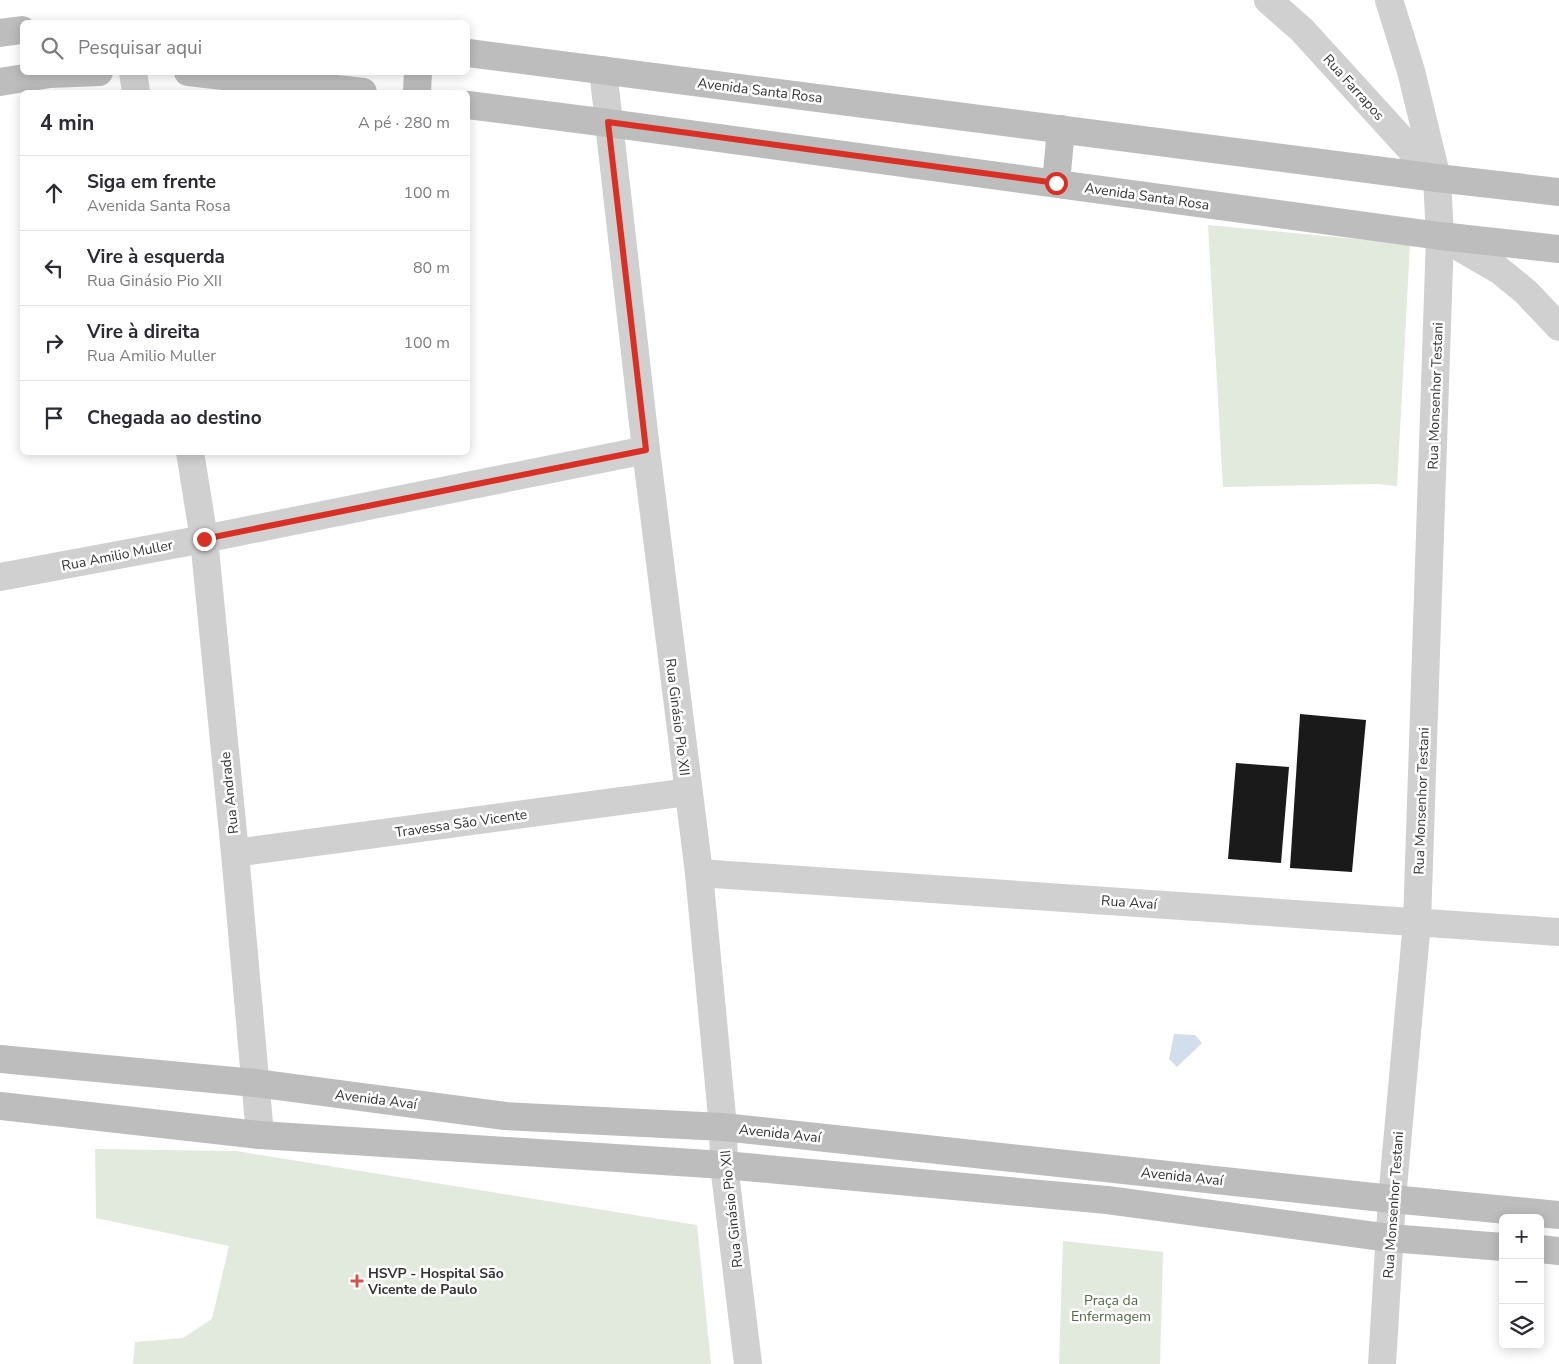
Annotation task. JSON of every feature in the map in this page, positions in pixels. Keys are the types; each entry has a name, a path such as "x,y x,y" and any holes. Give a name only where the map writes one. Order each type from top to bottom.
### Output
{"street":[{"name":"Rua Farrapos","path":"1268,0 1302,30 1437,178"},
{"path":"1389,0 1411,71 1437,178"},
{"path":"0,33 20,30"},
{"name":"Avenida Santa Rosa","path":"470,53 1437,178 1559,192"},
{"name":"Rua Ginásio Pio XII","path":"603,70 646,450 699,873 723,1127 724,1165 748,1364"},
{"path":"0,82 44,75"},
{"path":"133,75 136,90"},
{"path":"214,75 345,90"},
{"path":"417,90 418,75"},
{"name":"Avenida Santa Rosa","path":"470,105 608,122 1440,236 1559,249"},
{"path":"1056,183 1061,129"},
{"name":"Rua Monsenhor Testani","path":"1382,1364 1392,1199 1417,922 1440,236 1437,178"},
{"path":"1440,236 1499,270 1526,292 1559,328"},
{"name":"Rua Amilio Muller","path":"0,577 204,539 646,450"},
{"name":"Rua Andrade","path":"190,455 204,539 260,1135"},
{"name":"Travessa São Vicente","path":"234,853 688,792"},
{"name":"Rua Avaí","path":"699,873 1559,932"},
{"name":"Avenida Avaí","path":"0,1059 255,1083 504,1116 723,1127 1392,1199 1559,1215"},
{"path":"0,1106 260,1135 724,1165 1107,1200 1390,1238 1499,1247"},
{"path":"1544,1250 1559,1251"}],"green space":[{"path":"1208,225 1410,244 1397,486 1378,484 1223,487"},
{"name":"HSVP - Hospital São Vicente de Paulo","path":"95,1149 236,1151 697,1225 711,1364 133,1364 135,1342 183,1338 212,1319 229,1246 96,1218"},
{"name":"Praça da Enfermagem","path":"1063,1241 1163,1252 1160,1364 1059,1364"}],"shaded area":[{"path":"1174,1034 1195,1035 1202,1043 1177,1067 1169,1059"}],"building":[{"path":"1300,714 1366,720 1352,872 1290,868"},
{"path":"1236,763 1289,767 1281,863 1228,859"}],"place":[{"name":"HSVP - Hospital São Vicente de Paulo","path":"357,1281"}],"route":[{"path":"204,539 646,450 608,122 1056,183"}]}
